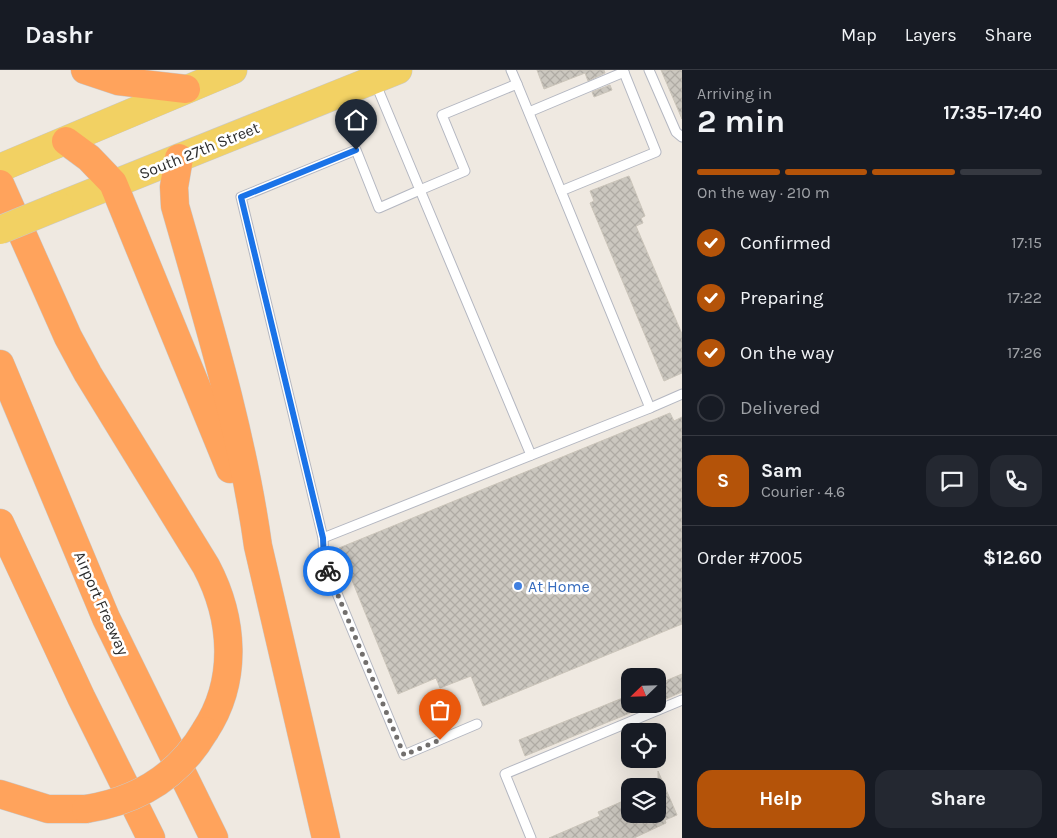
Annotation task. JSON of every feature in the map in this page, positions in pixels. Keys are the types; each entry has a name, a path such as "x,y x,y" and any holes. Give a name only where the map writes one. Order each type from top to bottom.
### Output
{"highway":[{"path":"85,70 118,81 186,89"},
{"path":"66,141 89,158 113,183 227,462 258,546"},
{"path":"179,158 174,187 175,206 212,334 252,505 258,546 326,838"},
{"path":"0,184 68,337 88,374 206,566 220,594 228,632 229,657 222,696 205,731 182,763 149,789 116,803 86,809 48,809 0,794"},
{"name":"Airport Freeway","path":"0,364 106,618 214,838"},
{"path":"0,523 32,594 151,838"},
{"path":"0,564 32,594"}],"main road":[{"path":"0,168 233,70"},
{"path":"332,96 345,70"},
{"name":"South 27th Street","path":"0,230 332,96 382,73"}],"lane":[{"path":"511,70 650,408"},
{"path":"649,70 676,132 682,137"},
{"path":"529,112 623,71 656,152 561,191"},
{"path":"382,73 420,190 531,455"},
{"path":"477,724 404,755 324,562 323,538 241,197 356,150 379,208 465,171 442,114 517,84"},
{"path":"323,538 682,394"},
{"path":"532,838 505,774 682,700"}],"building":[{"path":"537,70 604,70 605,73 588,81 585,73 544,89"},
{"path":"661,70 682,70 682,119"},
{"path":"610,85 612,90 594,97 592,92"},
{"path":"629,176 645,216 641,218 643,223 636,226 682,334 682,373 664,381 590,203 594,201 590,191"},
{"name":"At Home","path":"670,413 674,421 682,417 682,624 483,706 471,676 440,688 436,678 398,694 339,548"},
{"path":"682,674 682,692 666,699 666,681"},
{"path":"621,699 621,713 630,713 525,756 519,740"},
{"path":"666,790 677,815 666,820"},
{"path":"621,802 621,823 666,823 634,838 549,838 600,816 598,812"}],"way so far":[{"path":"328,571 404,755 440,740"}],"place":[{"name":"At Home","path":"518,586"}],"route":[{"path":"328,571 324,562 323,538 241,197 356,150"}]}
